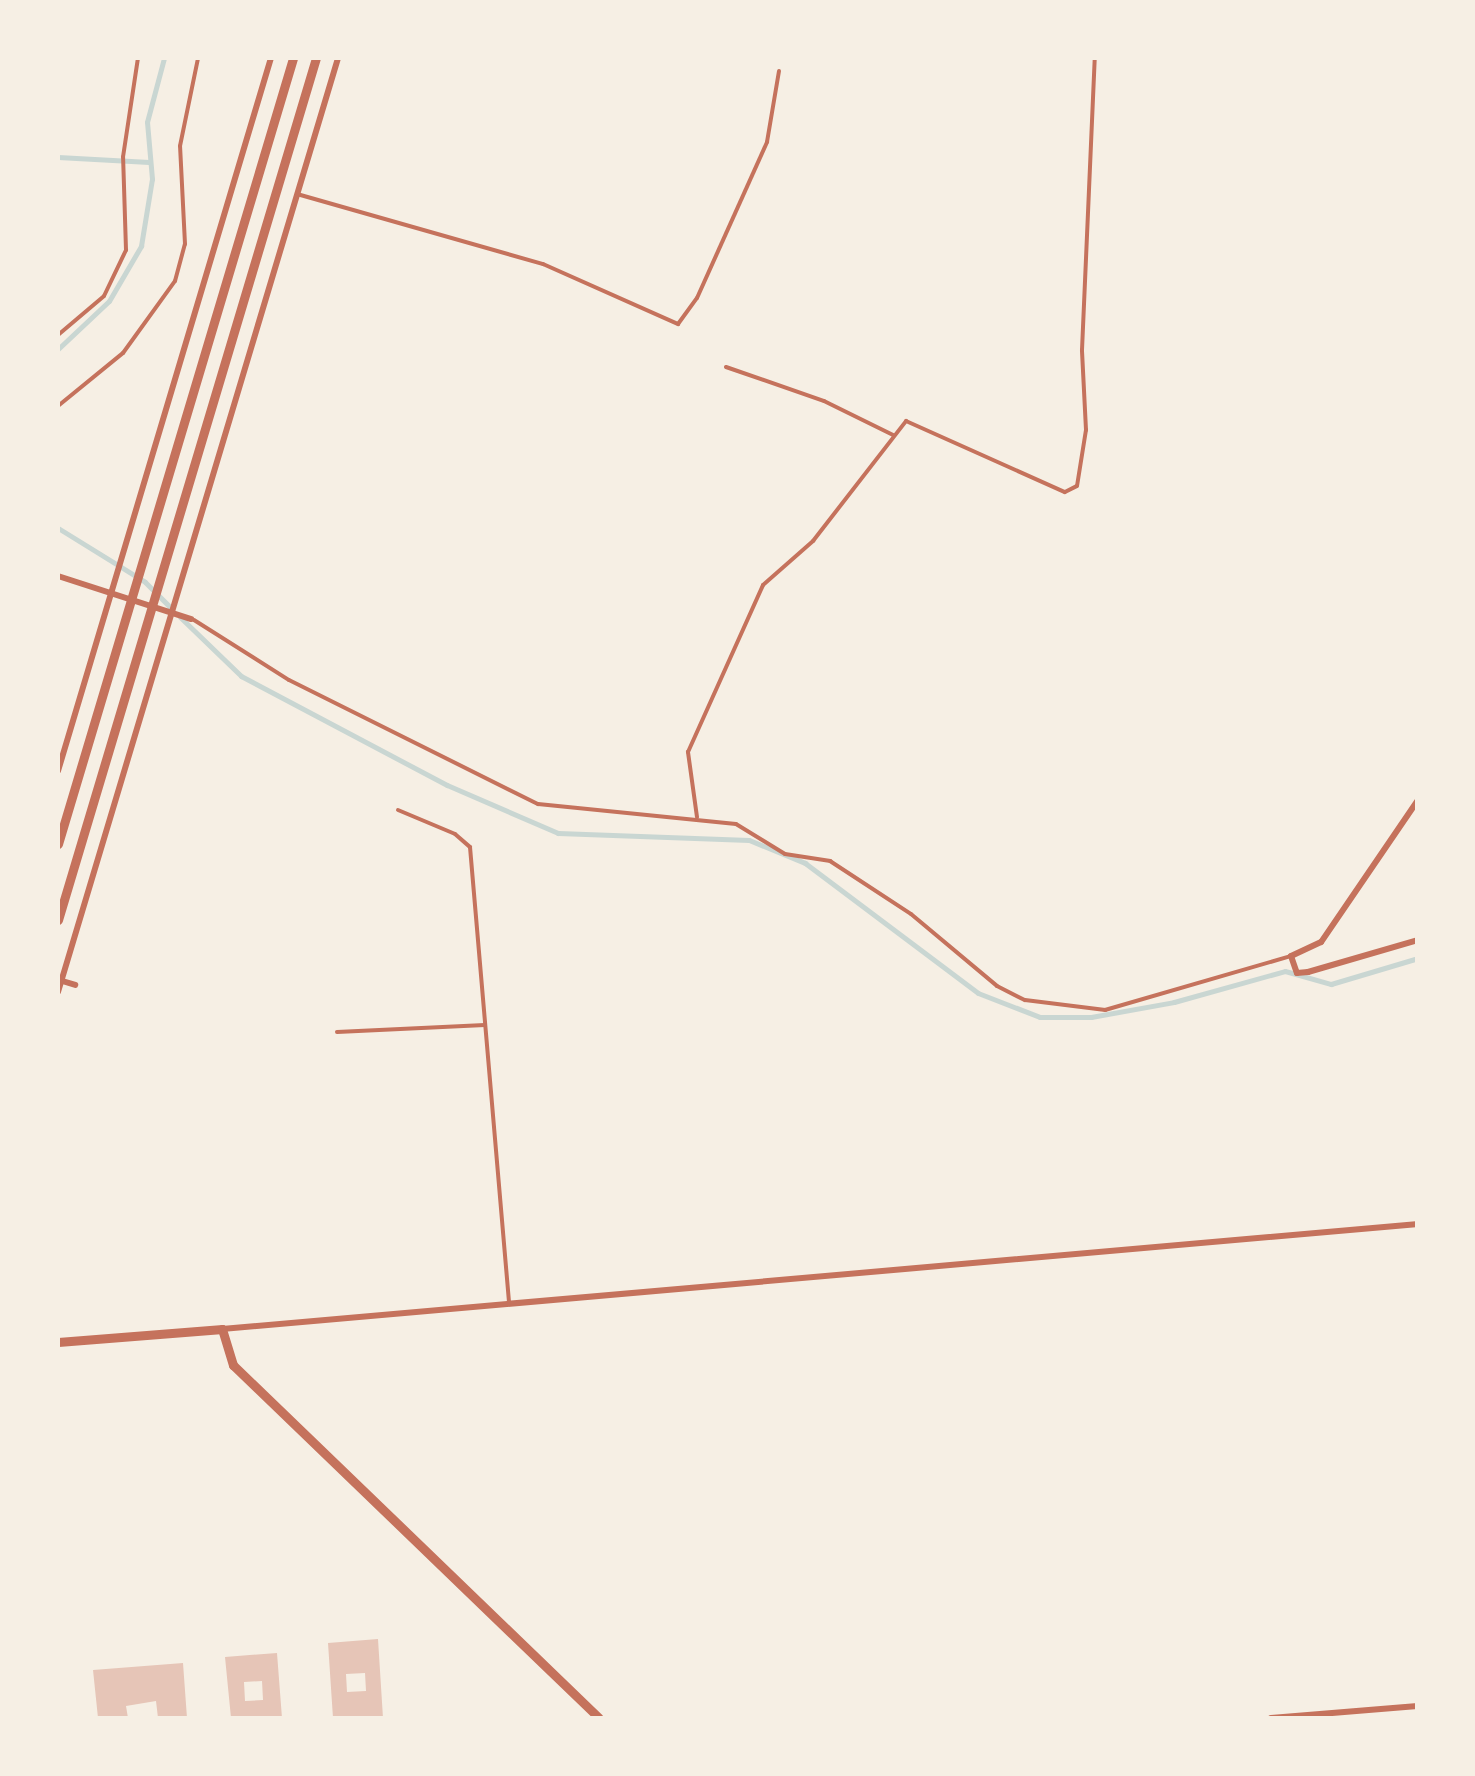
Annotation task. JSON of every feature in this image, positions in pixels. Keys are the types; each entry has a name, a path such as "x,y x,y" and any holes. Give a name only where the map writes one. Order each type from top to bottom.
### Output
{"street":[{"path":"58,771 272,58"},
{"path":"58,844 293,58"},
{"path":"58,920 316,58"},
{"path":"58,992 338,58"},
{"path":"58,574 191,619"},
{"path":"1418,800 1320,942 1291,956 1297,973 1308,972 1418,940"},
{"path":"59,980 75,985"},
{"path":"58,1342 1418,1224"},
{"path":"222,1329 233,1365 600,1718"},
{"path":"1271,1718 1418,1706"}],"lane":[{"path":"58,335 104,296 126,250 123,158 138,58"},
{"path":"58,406 123,352 175,281 185,244 180,146 198,58"},
{"path":"697,817 688,752 764,585 813,541 906,421 1065,492 1077,486 1086,430 1082,350 1095,58"},
{"path":"297,194 543,264 678,324 697,298 767,142 779,71"},
{"path":"726,367 854,413 893,435"},
{"path":"191,619 289,680 538,804 600,815 697,817 736,824 786,854 830,861 911,914 997,986 1025,1000 1105,1010 1291,956"},
{"path":"398,810 455,834 470,847 509,1303"},
{"path":"337,1032 485,1024"}],"building":[{"path":"378,1639 383,1718 333,1718 328,1643","holes":["365,1673 366,1691 347,1692 346,1674"]},
{"path":"277,1653 282,1718 231,1718 225,1657","holes":["262,1681 263,1700 245,1701 244,1682"]},
{"path":"183,1663 187,1718 158,1718 156,1701 126,1706 128,1718 98,1718 93,1670"}],"waterway":[{"path":"58,349 109,301 141,246 152,179 147,122 164,58"},
{"path":"58,157 149,162"},
{"path":"58,528 145,582 172,609"},
{"path":"180,617 241,676 447,785 558,833 749,840 805,863 978,993 1040,1017 1091,1017 1174,1002 1285,971 1331,984 1418,958"}]}
